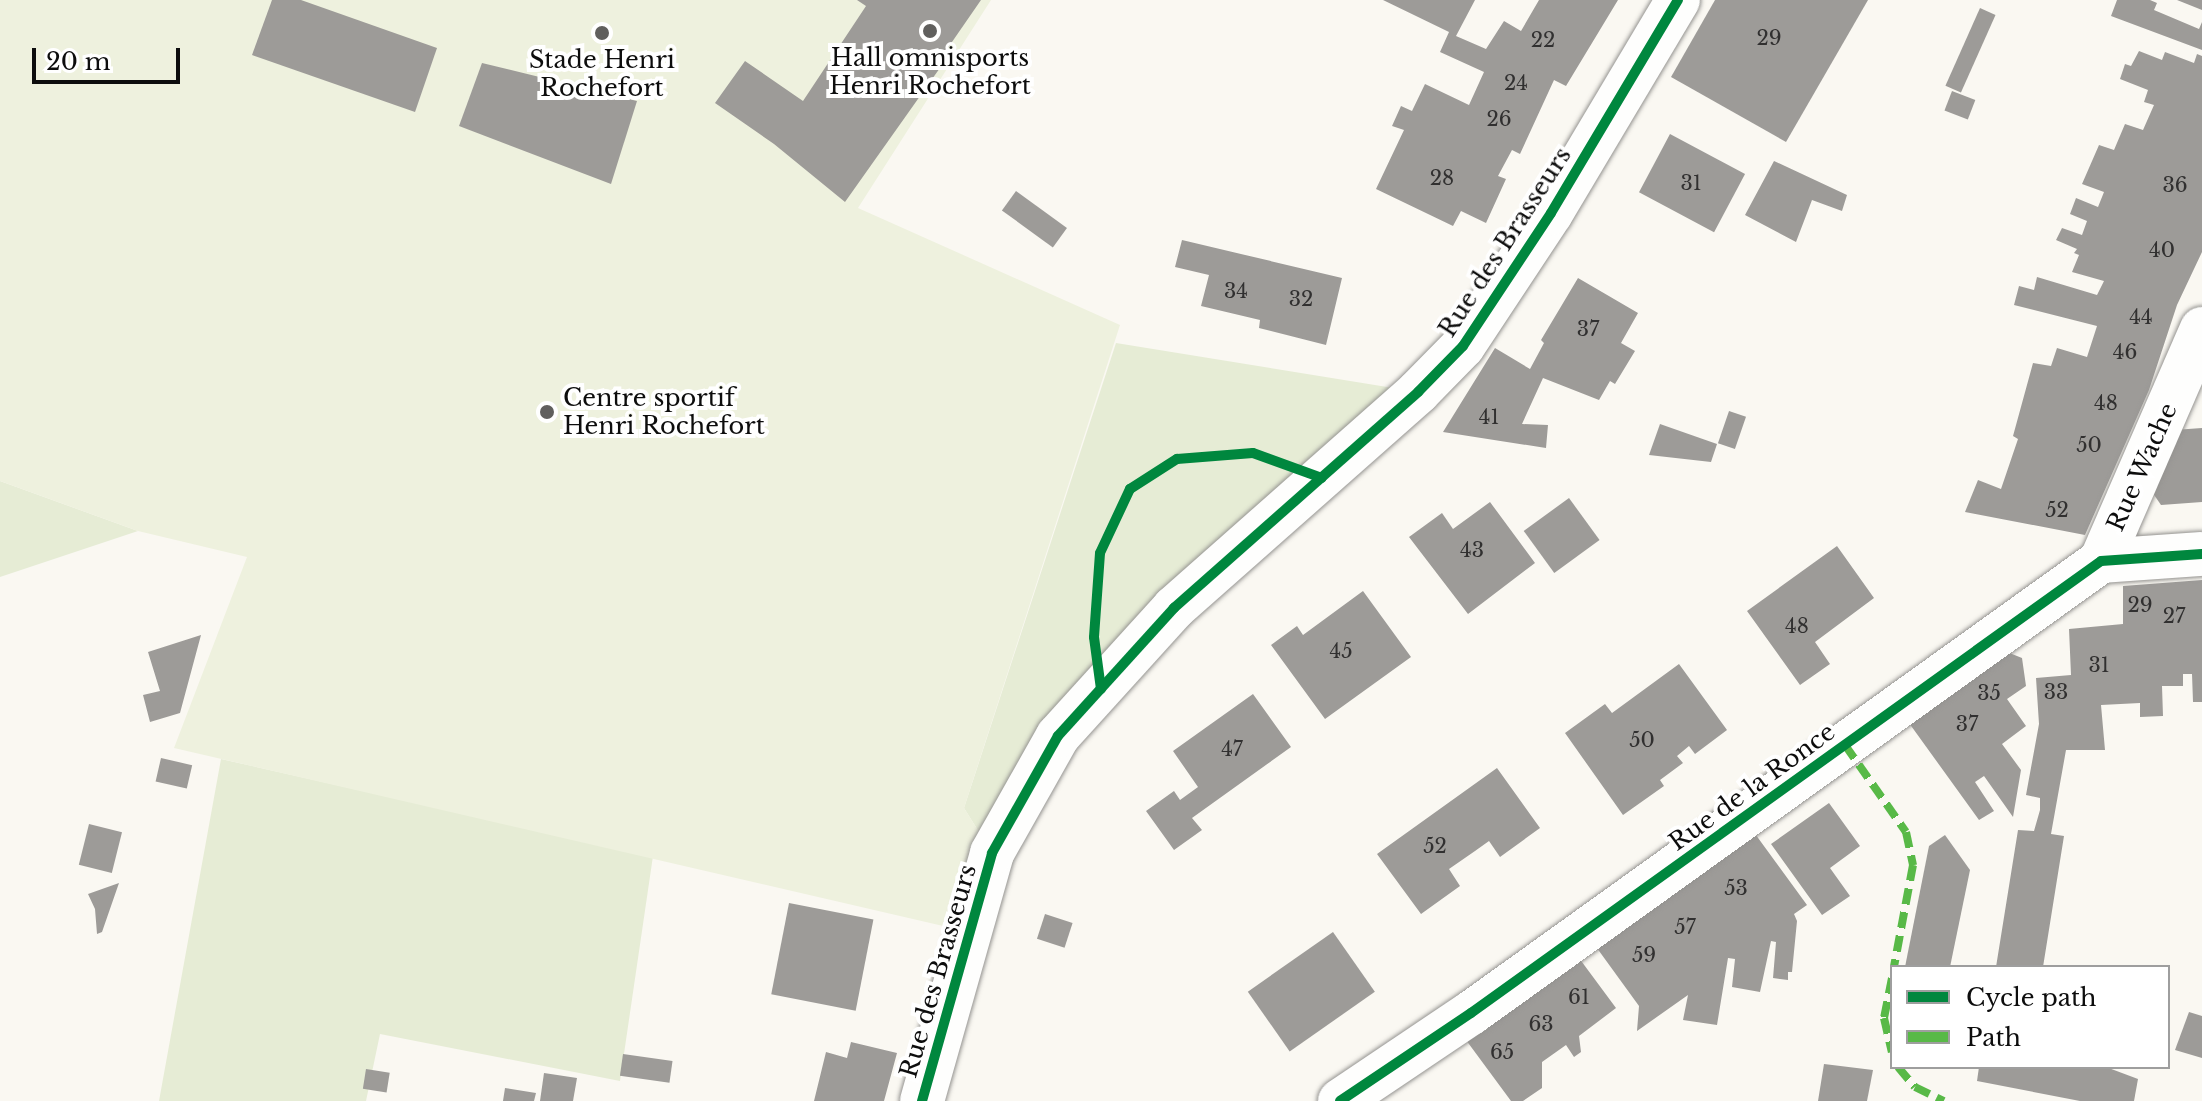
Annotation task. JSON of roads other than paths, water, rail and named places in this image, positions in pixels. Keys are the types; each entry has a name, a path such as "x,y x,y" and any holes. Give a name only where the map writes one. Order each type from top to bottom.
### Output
{"street":[{"name":"Rue des Brasseurs","path":"922,1101 992,853 1058,736 1174,608 1418,392 1463,346 1559,200 1678,0"},
{"name":"Rue Wache","path":"2101,561 2202,329"},
{"path":"2101,561 2202,554"},
{"name":"Rue de la Ronce","path":"1340,1101 1484,1004 2101,561"}],"place":[{"name":"Hall omnisports Henri Rochefort","path":"930,31"},
{"name":"Stade Henri Rochefort","path":"602,33"},
{"name":"Centre sportif Henri Rochefort","path":"547,412"}]}
